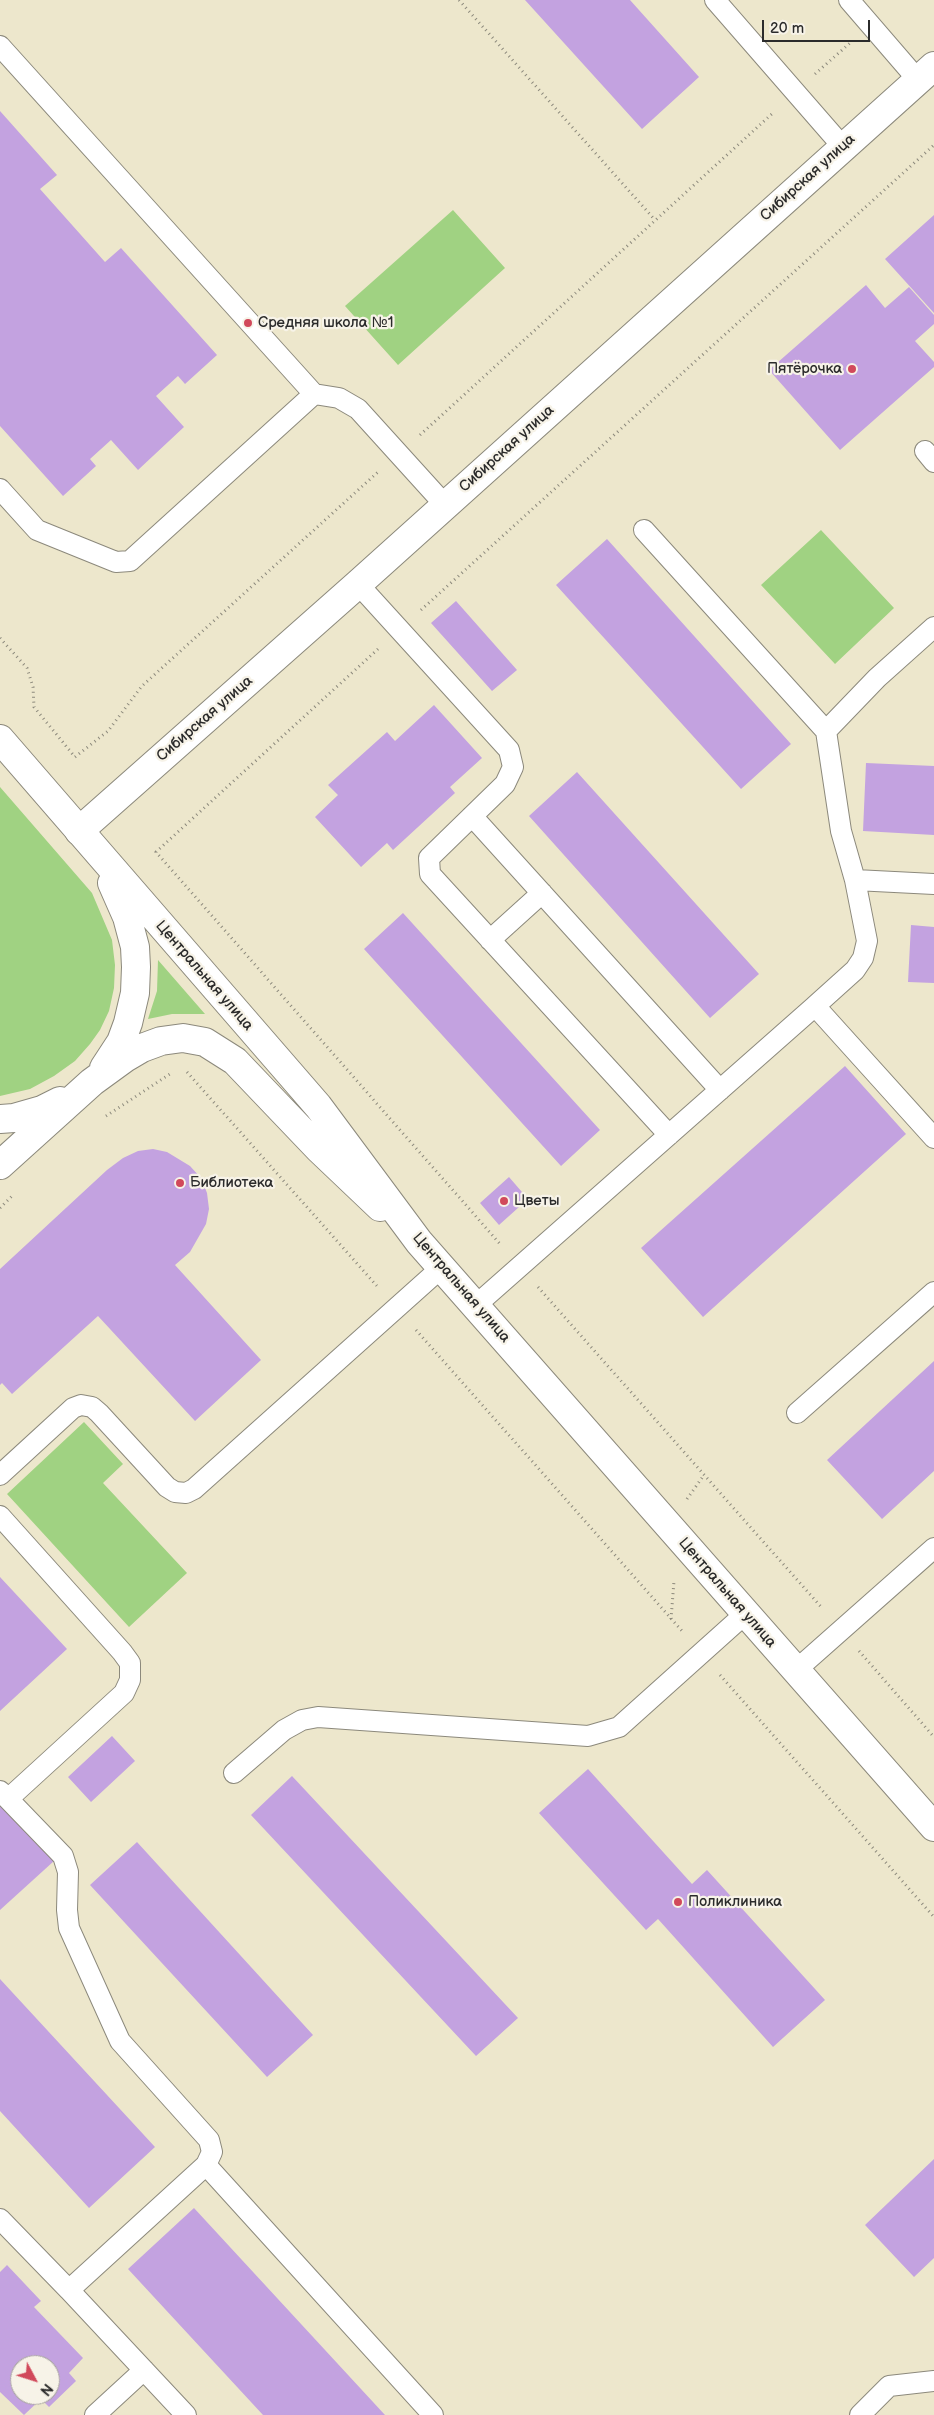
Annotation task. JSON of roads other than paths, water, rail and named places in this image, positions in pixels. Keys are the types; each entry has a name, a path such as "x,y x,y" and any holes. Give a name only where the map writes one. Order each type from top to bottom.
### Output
{"street":[{"name":"Сибирская улица","path":"78,831 358,584 926,73"},
{"name":"Центральная улица","path":"0,740 323,1112 419,1242 441,1268 934,1827"},
{"path":"0,1164 92,1082 108,1063 121,1042 135,993 135,947 127,917 100,857"},
{"path":"0,1119 14,1118 42,1110 92,1082 142,1048 161,1041 183,1038 205,1042 235,1061 318,1149 419,1242"}],"lane":[{"path":"715,0 843,147"},
{"path":"849,0 870,24 926,73"},
{"path":"0,46 314,394 338,398 350,403 445,505"},
{"path":"0,489 37,530 116,562 130,561 314,394"},
{"path":"475,1306 855,970 863,958 868,941 855,880 841,831 826,731 644,530"},
{"path":"358,584 509,750 513,767 505,784 429,858 430,874 668,1136"},
{"path":"826,731 877,678 934,627"},
{"path":"472,816 720,1090"},
{"path":"855,880 934,884"},
{"path":"490,940 542,894"},
{"path":"815,1006 934,1138"},
{"path":"0,1475 74,1408 82,1405 92,1407 99,1413 167,1487 175,1492 186,1493 194,1489 441,1268"},
{"path":"797,1413 934,1292"},
{"path":"0,1516 130,1663 130,1680 124,1693 4,1795 63,1856 68,1872 67,1910 69,1928 110,2023 120,2041 209,2140 212,2152 206,2165 69,2290"},
{"path":"795,1671 934,1548"},
{"path":"234,1773 284,1730 302,1720 318,1717 588,1736 619,1727 745,1614"},
{"path":"206,2165 434,2415"},
{"path":"0,2219 186,2415"},
{"path":"95,2415 144,2370"},
{"path":"860,2415 889,2386 934,2381"}],"place":[{"name":"Средняя школа №1","path":"248,323"},
{"name":"Пятёрочка","path":"852,369"},
{"name":"Библиотека","path":"180,1183"},
{"name":"Цветы","path":"504,1201"},
{"name":"Поликлиника","path":"678,1902"}]}
